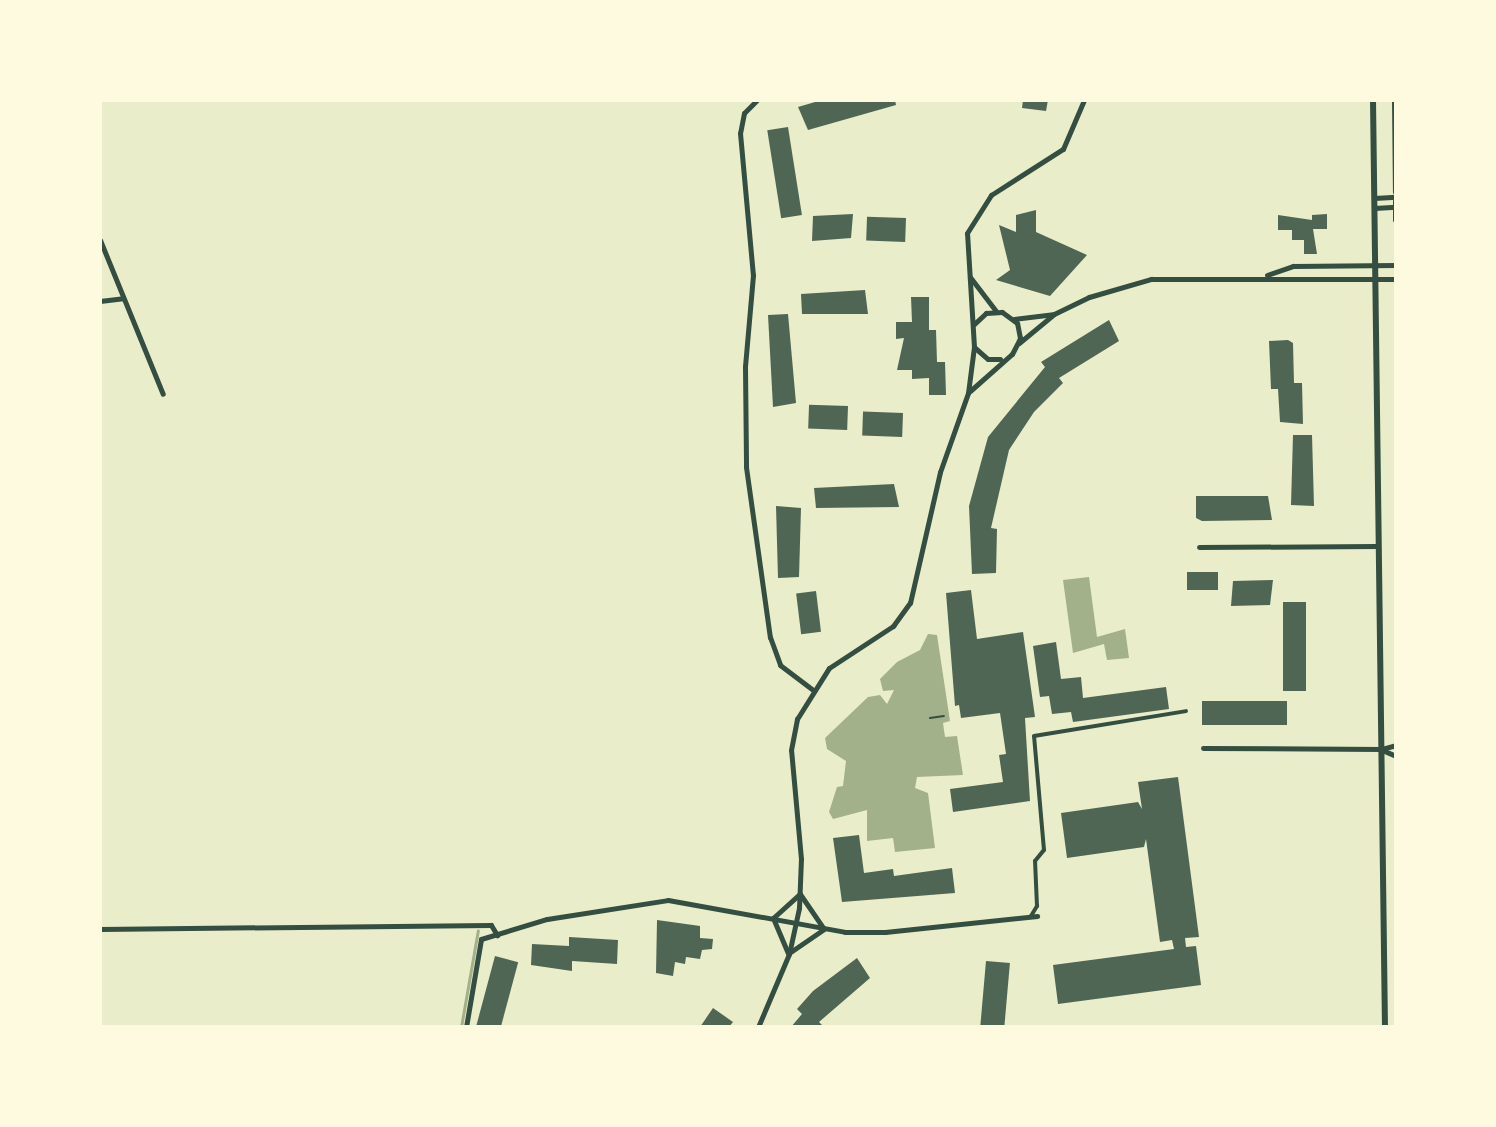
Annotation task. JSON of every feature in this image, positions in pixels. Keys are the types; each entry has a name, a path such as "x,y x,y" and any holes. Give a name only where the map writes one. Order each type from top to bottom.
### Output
{"street":[{"path":"757,100 744,113 740,133 753,275 745,367 746,467 770,637 780,665 813,690"},
{"path":"758,1027 789,954 800,894 791,750 797,719 813,690 840,660 893,626 910,603 940,472 968,393 974,347 966,242 975,214 991,195 1059,154 1076,129 1084,100"},
{"path":"1373,100 1385,1027"},
{"path":"1395,100 1396,220"},
{"path":"1374,198 1396,201"},
{"path":"1374,208 1396,201"},
{"path":"100,240 163,394"},
{"path":"1260,278 1293,266 1396,265"},
{"path":"970,277 996,311 1014,319 1054,314"},
{"path":"968,393 1000,359 1054,314 1101,292 1151,279 1396,279"},
{"path":"100,301 123,298"},
{"path":"973,325 996,311"},
{"path":"1014,319 1019,343"},
{"path":"974,347 988,359 1000,359"},
{"path":"1199,547 1377,546"},
{"path":"466,1027 481,939 547,919 657,901 700,903 824,929 885,932 1034,916 1037,906 1035,861 1044,850 1034,736 1186,711"},
{"path":"1203,748 1382,749 1396,745"},
{"path":"1382,749 1396,756"},
{"path":"773,918 800,894"},
{"path":"800,894 824,929"},
{"path":"773,918 789,954"},
{"path":"100,929 491,925 497,935"},
{"path":"789,954 824,929"}],"path":[{"path":"930,718 944,716"}],"shaded area":[{"path":"1089,577 1097,637 1125,629 1129,658 1107,660 1104,644 1073,653 1063,580"},
{"path":"928,634 937,635 950,721 943,723 945,737 957,736 963,775 917,777 915,788 928,793 935,848 895,852 893,838 867,841 867,810 833,819 829,812 837,787 843,786 846,761 827,749 825,738 868,697 880,695 887,704 894,690 883,691 880,679 897,662 920,650"}],"building":[{"path":"822,100 895,100 896,105 808,130 798,107"},
{"path":"1023,100 1048,100 1046,111 1022,108"},
{"path":"788,127 802,215 781,218 767,130"},
{"path":"1036,210 1036,232 1087,255 1050,296 996,280 1010,270 999,225 1016,232 1016,215"},
{"path":"853,214 851,238 812,241 813,216"},
{"path":"1327,214 1327,229 1313,229 1317,254 1304,254 1304,240 1292,240 1292,230 1278,230 1278,215 1312,220 1312,215"},
{"path":"867,217 906,218 905,242 866,241"},
{"path":"865,290 868,314 802,314 801,294"},
{"path":"911,297 929,297 929,330 936,330 937,362 945,362 946,395 929,395 929,378 912,379 912,370 897,370 904,338 896,339 896,322 912,322"},
{"path":"788,314 796,403 773,407 768,315"},
{"path":"1109,320 1119,341 1059,378 1063,383 1034,412 1009,450 991,528 997,529 996,573 972,574 969,506 988,437 1045,367 1041,362"},
{"path":"1288,340 1293,343 1294,383 1302,383 1303,424 1280,422 1278,389 1271,389 1269,341"},
{"path":"809,405 848,406 847,430 808,429"},
{"path":"863,412 903,413 902,437 862,436"},
{"path":"1293,435 1312,435 1314,506 1291,505"},
{"path":"894,484 899,507 816,508 814,488"},
{"path":"1196,496 1268,496 1272,520 1202,521 1196,518"},
{"path":"776,506 801,508 799,577 778,578"},
{"path":"1187,572 1218,572 1218,590 1187,590"},
{"path":"1273,580 1270,605 1231,606 1233,581"},
{"path":"971,590 977,639 1023,632 1035,717 1025,718 1030,801 953,812 950,789 1003,782 999,755 1006,754 1000,713 961,718 959,705 955,706 946,593"},
{"path":"816,591 821,632 801,634 796,593"},
{"path":"1283,602 1306,602 1306,691 1283,691"},
{"path":"1056,642 1061,679 1081,677 1083,698 1166,687 1169,709 1073,722 1071,712 1052,714 1049,696 1040,697 1033,646"},
{"path":"1202,701 1287,701 1287,725 1202,725"},
{"path":"1178,777 1199,937 1185,938 1186,947 1196,946 1201,985 1058,1004 1053,965 1174,949 1172,940 1160,942 1146,839 1144,847 1067,858 1061,813 1138,802 1142,809 1138,782"},
{"path":"859,835 864,873 893,869 894,876 952,868 955,893 842,902 833,838"},
{"path":"657,920 700,926 700,938 713,939 712,949 702,950 700,959 686,957 685,964 675,962 673,976 656,973"},
{"path":"569,937 618,940 617,964 572,961 572,971 531,965 532,944 569,946"},
{"path":"495,956 518,962 501,1027 476,1026"},
{"path":"857,958 870,978 819,1022 824,1027 791,1027 802,1014 797,1009 813,991"},
{"path":"986,961 1010,963 1004,1027 980,1027"},
{"path":"713,1008 733,1022 729,1027 700,1027"}],"waterway":[{"path":"461,1027 478,930"}]}
